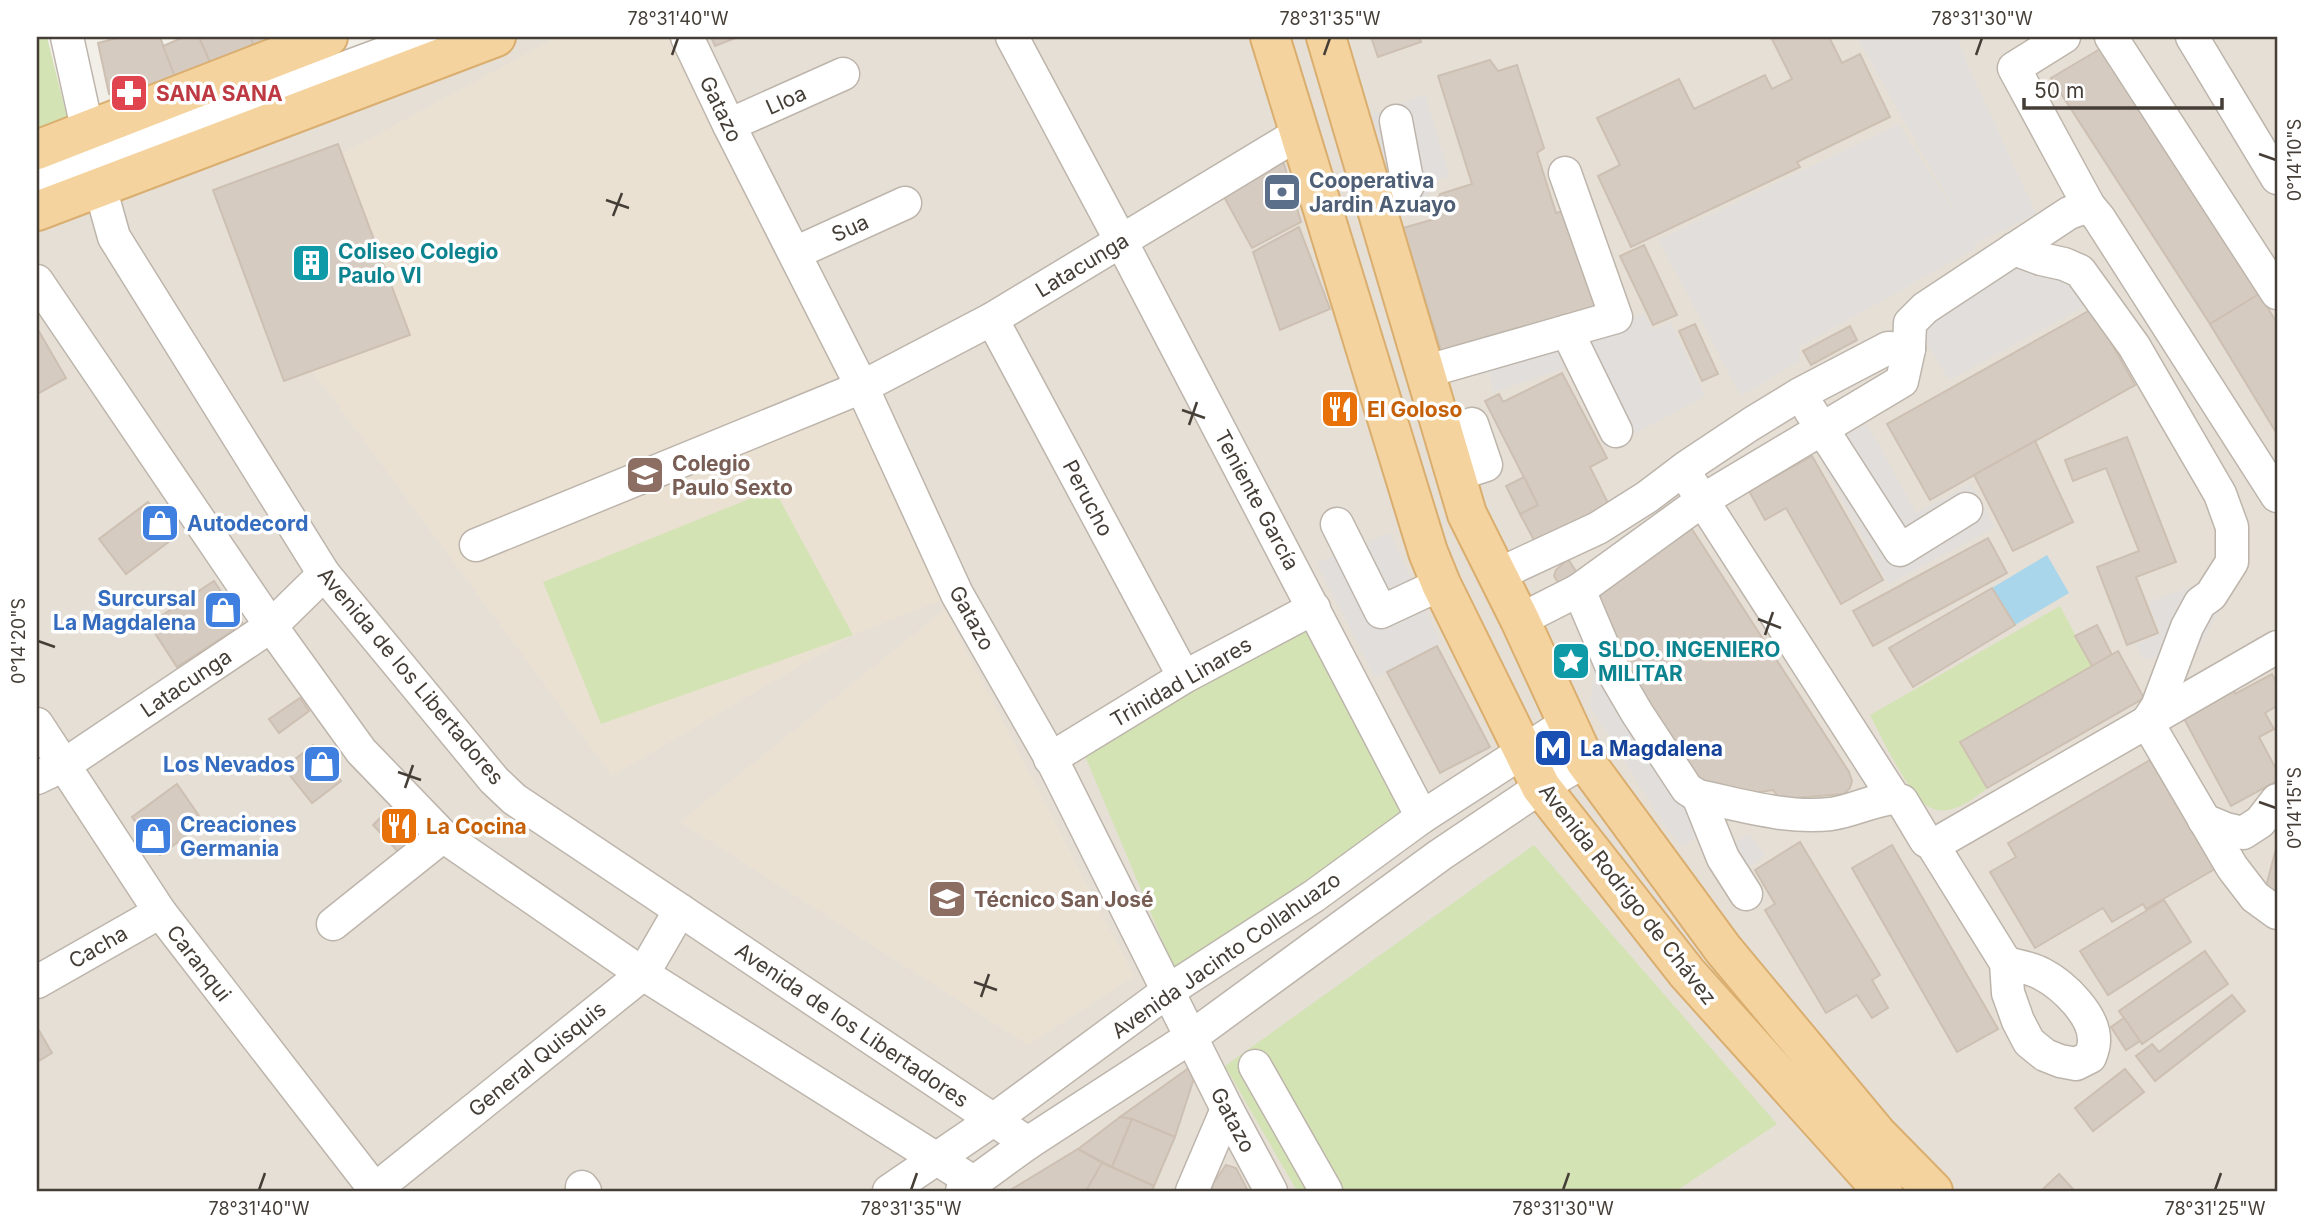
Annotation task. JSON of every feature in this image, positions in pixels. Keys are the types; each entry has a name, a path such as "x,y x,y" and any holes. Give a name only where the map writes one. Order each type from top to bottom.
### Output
{"main road":[{"path":"37,211 93,155 328,37"},
{"path":"37,150 93,155 496,37"},
{"name":"Avenida Rodrigo de Chávez","path":"1270,37 1424,538 1441,584 1541,787 1687,973 1883,1191"},
{"name":"Avenida Rodrigo de Chávez","path":"1326,37 1467,514 1585,761 1723,949 1877,1134 1933,1191"},
{"path":"1469,640 1517,616"}],"street":[{"name":"Avenida de los Libertadores","path":"67,37 114,237 324,573 494,780 514,799 1028,1143"},
{"path":"37,181 367,37"},
{"path":"37,161 93,155 428,37"},
{"name":"Gatazo","path":"687,37 862,387 957,594 1050,759 1271,1191"},
{"name":"Teniente García","path":"1012,37 1422,817"},
{"path":"2064,37 2014,68 2089,206 2277,496"},
{"path":"2111,37 2277,293"},
{"path":"2192,37 2273,160"},
{"name":"Lloa","path":"729,125 842,74"},
{"path":"1377,208 1401,196 1408,185 1396,121"},
{"name":"Latacunga","path":"476,545 862,387 992,319 1298,134"},
{"path":"1424,372 1616,317 1565,173"},
{"name":"Sua","path":"795,253 905,203"},
{"path":"1517,616 1586,584 1703,500 1902,381 1909,349 1910,323 1925,308 2069,212 2089,206"},
{"path":"2014,249 2080,271 2134,346 2220,494 2232,527 2232,562 2211,595 2200,603 2187,627 2157,707 2147,722"},
{"path":"37,281 271,626 361,751 443,836 643,974 937,1159 968,1187"},
{"name":"Perucho","path":"992,319 1184,677"},
{"path":"1567,331 1616,431"},
{"path":"1497,575 1598,528 1800,394 1888,348 1909,349"},
{"path":"1800,394 1900,550 1966,509"},
{"path":"1455,475 1486,465 1472,424"},
{"path":"1683,470 1894,798"},
{"path":"1337,524 1381,612 1441,584"},
{"path":"1572,541 1616,677 1687,789 1698,796 1777,813 1832,814 1879,799 1894,798 1902,801 2006,963"},
{"name":"Latacunga","path":"50,771 271,626 324,573"},
{"name":"Trinidad Linares","path":"1050,759 1184,677 1314,608"},
{"path":"1932,844 2277,646"},
{"path":"2147,722 2239,877 2255,897 2277,913"},
{"name":"Avenida Jacinto Collahuazo","path":"888,1191 993,1120 1168,992 1314,896 1422,817 1523,749 1567,723"},
{"name":"Caranqui","path":"37,724 50,771 375,1191"},
{"name":"Avenida Jacinto Collahuazo","path":"968,1187 1028,1143 1191,1037 1440,855 1541,787 1585,761"},
{"path":"1698,796 1723,858 1746,894"},
{"path":"2204,820 2243,833 2260,822 2277,800"},
{"path":"333,924 443,836"},
{"name":"General Quisquis","path":"375,1191 643,974 680,910"},
{"name":"Cacha","path":"37,982 160,912"},
{"path":"1255,1066 1326,1191"},
{"path":"1192,1191 1227,1109"}],"shaded area":[{"name":"La Magdalena","path":"388,37 2277,37 2277,1191 37,1191 37,193"},
{"name":"Colegio Paulo Sexto","path":"557,37 691,37 957,594 853,635 612,776 302,357 225,217"},
{"path":"1857,37 1958,37 1967,64 2036,214 1974,244 1976,248 1799,347 1799,361 1741,396 1659,240 1899,124 1967,232"},
{"path":"1425,95 1450,178 1432,182 1427,197 1396,213 1368,116"},
{"path":"2027,262 2065,274 2087,305 1949,380 1916,326"},
{"path":"1644,313 1653,330 1671,322 1705,396 1607,448 1566,368 1494,392 1488,368"},
{"path":"2192,422 2233,587 2196,652 2143,659 2137,644 2161,633 2148,602 2212,580 2223,560"},
{"path":"1867,424 1916,513 1971,484 1995,527 1889,584 1816,451"},
{"path":"1390,533 1441,643 1375,677 1317,563"},
{"name":"Técnico San José","path":"945,609 1134,976 1028,1045 680,822"},
{"path":"1595,668 1710,785 1742,812 1682,846 1665,826 1590,705"},
{"path":"1749,833 1765,856 1743,871 1764,901 1751,910 1714,857"}],"green space":[{"path":"37,37 47,37 68,121 37,132"},
{"path":"774,489 853,635 601,724 543,582"},
{"path":"2060,606 2092,666 1961,741 1987,788 1968,802 1952,809 1937,810 1929,807 1904,779 1870,715"},
{"path":"1301,621 1408,810 1175,971 1080,744"},
{"path":"1534,845 1777,1124 1676,1191 1297,1191 1225,1066"}],"water":[{"path":"2047,555 2069,593 2015,625 1992,588"}],"building":[{"path":"121,37 160,37 177,82 128,101 109,94 98,43"},
{"path":"184,37 199,37 213,69 177,82 163,46"},
{"path":"199,37 250,37 256,50 213,69"},
{"path":"250,37 288,37 256,50"},
{"path":"711,37 738,37 715,46"},
{"path":"1371,37 1419,37 1421,42 1378,57"},
{"path":"1771,37 1829,37 1842,63 1860,54 1890,117 1797,162 1800,167 1631,247 1598,176 1620,165 1597,118 1679,79 1694,109 1765,75 1772,89 1792,79"},
{"path":"2100,49 2259,294 2210,324 2051,78"},
{"path":"1490,60 1498,71 1517,65 1544,148 1537,153 1556,213 1571,209 1601,307 1442,354 1403,228 1438,218 1435,207 1440,194 1472,184 1438,76"},
{"name":"Coliseo Colegio Paulo VI","path":"338,144 410,335 284,381 213,190"},
{"path":"1267,158 1284,164 1301,222 1252,248 1218,186"},
{"path":"1299,227 1330,309 1280,330 1253,252"},
{"path":"1644,245 1677,315 1653,325 1620,256"},
{"path":"2259,294 2277,323 2277,434 2210,324"},
{"path":"2092,309 2135,385 1930,500 1887,424"},
{"path":"1695,324 1718,374 1702,381 1679,331"},
{"path":"1850,326 1857,340 1811,365 1803,351"},
{"path":"37,328 66,378 37,394"},
{"path":"1562,373 1607,458 1590,467 1609,505 1535,542 1520,514 1538,505 1485,401 1499,394 1503,402"},
{"name":"El Goloso","path":"1344,397 1352,411 1336,421 1328,407"},
{"path":"2127,437 2176,562 2136,577 2158,633 2127,645 2097,567 2139,551 2106,468 2073,481 2065,460"},
{"path":"2035,441 2073,522 2013,551 1974,475"},
{"path":"1812,456 1883,580 1841,604 1786,508 1765,520 1749,491"},
{"path":"1524,477 1538,505 1520,514 1506,486"},
{"path":"148,502 175,537 126,574 99,539"},
{"path":"1688,523 1849,772 1852,781 1844,794 1780,799 1773,790 1746,794 1710,785 1696,775 1639,690 1597,599 1612,576"},
{"path":"1988,538 2007,573 1873,646 1853,611"},
{"path":"1568,559 1581,579 1560,586 1554,576 1556,570"},
{"path":"214,581 243,624 177,667 149,624"},
{"path":"1992,588 2015,625 1913,687 1889,648"},
{"path":"2097,625 2112,655 2092,666 2075,636"},
{"path":"1437,646 1490,747 1440,773 1387,672"},
{"path":"2118,651 2144,698 1987,788 1960,742"},
{"path":"2272,674 2277,684 2277,706 2265,713 2274,729 2259,737 2277,771 2277,781 2231,806 2182,715 2234,688 2235,694"},
{"path":"300,698 309,711 279,733 269,719"},
{"path":"313,745 341,781 312,803 284,768"},
{"path":"2150,760 2215,869 2146,909 2143,904 2112,922 2103,908 2035,948 1990,872 2016,857 2008,843"},
{"path":"177,784 204,823 160,855 132,817"},
{"path":"391,807 424,842 405,859 373,825"},
{"path":"1800,842 1880,975 1872,980 1888,1008 1872,1018 1857,995 1826,1013 1765,910 1775,904 1755,870"},
{"path":"1892,845 1998,1029 1957,1052 1852,868"},
{"path":"2277,845 2277,897 2264,894"},
{"path":"2164,900 2191,942 2108,995 2080,951"},
{"path":"2205,951 2228,984 2142,1044 2119,1011"},
{"path":"2232,995 2245,1011 2155,1081 2136,1056 2152,1044 2159,1052"},
{"path":"2124,1018 2140,1041 2126,1050 2111,1027"},
{"path":"37,1027 52,1053 37,1062"},
{"path":"1189,1068 1196,1072 1175,1137 1132,1119 1120,1117"},
{"path":"2125,1069 2144,1092 2093,1131 2075,1108"},
{"path":"1120,1117 1132,1119 1112,1167 1078,1149"},
{"path":"1132,1119 1175,1137 1154,1186 1112,1167"},
{"path":"1078,1149 1102,1163 1086,1191 1012,1189"},
{"path":"1102,1163 1154,1186 1152,1191 1086,1191"},
{"path":"1226,1165 1236,1168 1248,1191 1212,1191 1213,1184"},
{"path":"2059,1174 2075,1191 2041,1191"}],"place":[{"name":"SANA SANA","path":"129,93"},
{"name":"Cooperativa Jardin Azuayo","path":"1282,192"},
{"name":"Coliseo Colegio Paulo VI","path":"311,263"},
{"name":"El Goloso","path":"1340,409"},
{"name":"Colegio Paulo Sexto","path":"645,475"},
{"name":"Autodecord","path":"160,523"},
{"name":"Surcursal La Magdalena","path":"223,610"},
{"name":"SLDO. INGENIERO MILITAR","path":"1571,661"},
{"name":"La Magdalena","path":"1553,748"},
{"name":"Los Nevados","path":"322,764"},
{"name":"La Cocina","path":"399,826"},
{"name":"Creaciones Germania","path":"153,836"},
{"name":"Técnico San José","path":"947,899"}]}
